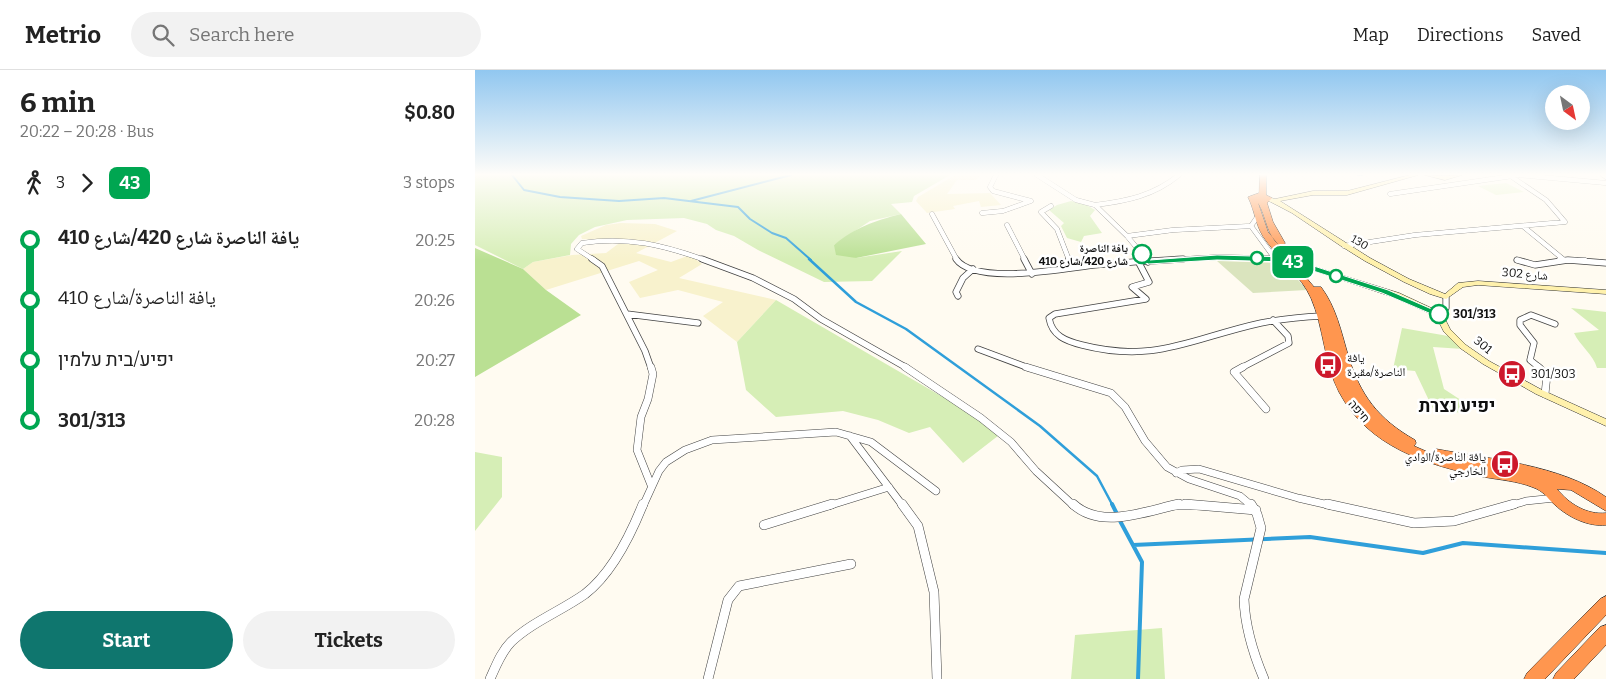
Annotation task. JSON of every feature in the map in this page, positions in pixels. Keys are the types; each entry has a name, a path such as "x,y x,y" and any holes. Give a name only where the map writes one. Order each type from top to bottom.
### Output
{"highway":[{"name":"חיפה","path":"1260,203 1257,216 1264,233 1328,303 1345,367 1356,393 1379,420 1402,438 1438,454 1538,473 1555,489"},
{"name":"חיפה","path":"1263,203 1275,236 1319,304 1334,366 1353,407 1395,443 1442,463 1531,480 1555,489"},
{"path":"1555,489 1580,488 1606,505"},
{"path":"1555,489 1579,513 1600,518 1606,529"},
{"path":"1533,679 1606,604"},
{"path":"1562,679 1606,633"}],"street":[{"path":"982,213 1003,210 1023,203"},
{"path":"1089,203 1095,205 1106,203"},
{"name":"130","path":"1282,203 1291,212 1344,246 1424,288 1446,296"},
{"path":"1344,246 1415,235 1565,222 1549,203"},
{"path":"1095,205 1127,236 1148,262"},
{"path":"1051,206 1041,212 1057,229 1072,267"},
{"path":"932,214 956,259 973,269 1007,274 1032,274 1072,267 1217,257 1272,258 1291,261 1396,295 1439,314 1446,308 1446,296"},
{"path":"1251,226 1257,216"},
{"path":"1007,225 1032,274"},
{"path":"1127,236 1173,230 1251,226"},
{"path":"1251,226 1273,256 1272,258"},
{"path":"1524,226 1563,259"},
{"path":"651,484 637,450 641,417 648,399 653,374 645,351 602,266 579,252 577,249 581,243 621,241 666,246 753,278 794,299 821,319 905,367 981,418 1011,442 1036,471 1080,511 1090,516 1107,518 1181,504 1255,510"},
{"path":"1517,260 1525,264 1545,265 1563,259 1606,263"},
{"path":"1139,263 1149,282 1133,287 1146,299 1055,314 1049,318 1053,332 1061,338 1086,347 1121,354 1138,354 1183,346 1273,320 1322,316"},
{"path":"959,296 956,292 963,278 973,269"},
{"name":"شارع 302","path":"1446,296 1461,285 1478,283 1606,292"},
{"path":"627,314 698,323"},
{"name":"301","path":"1439,314 1447,330 1480,359 1545,394 1606,423"},
{"path":"1545,394 1547,375 1530,360 1529,357 1533,343 1520,325 1520,320 1531,315 1555,324"},
{"path":"1266,409 1234,372 1289,343 1288,336 1273,320"},
{"path":"978,349 1044,373 1109,392 1117,397 1149,448 1176,473 1189,480 1233,491 1242,496 1255,510 1260,519 1261,528 1244,599 1244,611 1249,637 1264,679"},
{"path":"490,679 501,655 510,643 586,593 598,580 628,541 651,484 666,462 677,454 712,440 775,438 837,432 871,442 936,492"},
{"path":"849,435 918,526 934,592 937,679"},
{"path":"1176,473 1182,470 1199,469 1298,498 1414,523 1454,521 1526,501 1555,489"},
{"path":"764,525 889,487"},
{"path":"708,679 729,600 739,586 851,564"}],"shaded area":[{"path":"918,203 966,203 953,206 955,209 927,213"},
{"path":"980,203 1001,205 981,207"},
{"path":"621,223 655,224 677,231 636,253 671,262 690,255 702,264 679,278 776,300 737,342 703,316 723,302 678,290 640,298 629,282 658,270 639,261 546,290 523,269 533,262 572,255 606,253 622,241 582,239 581,236 606,225"}],"green space":[{"path":"475,203 897,203 891,204 901,214 870,221 834,245 856,258 902,251 872,281 824,282 758,250 734,236 716,230 707,224 684,218 627,220 595,227 579,235 571,244 570,255 533,262 523,269 475,245"},
{"path":"1082,203 1095,210 1090,216 1102,233 1084,236 1081,242 1067,238 1061,226 1064,223 1049,210 1057,205"},
{"path":"901,214 926,244 856,258 836,255 834,245 850,234 874,222"},
{"path":"475,248 523,269 546,290 581,315 475,377"},
{"path":"1217,261 1285,265 1307,290 1253,293"},
{"path":"776,300 1003,432 963,463 930,427 909,433 878,420 843,411 776,417 746,390 737,342"},
{"path":"1571,308 1606,312 1606,368 1597,368 1593,358 1574,333 1599,330"},
{"path":"1402,328 1448,336 1463,349 1433,347 1444,389 1470,406 1469,413 1434,411 1415,371 1393,369"},
{"path":"475,452 502,457 502,497 475,531"},
{"path":"1162,628 1165,679 1071,679 1075,635"}],"waterway":[{"path":"709,203 738,207 750,219 772,233 786,238 811,260"},
{"path":"809,259 856,302 906,329 1040,426 1097,476 1113,506"},
{"path":"1113,506 1117,514"},
{"path":"1119,519 1142,562 1138,679"},
{"path":"1133,545 1310,537 1423,553 1463,543 1606,553"}],"bus line":[{"name":"43","path":"1142,254 1148,262 1217,257 1286,260 1385,291 1439,314"}],"place":[{"name":"يافة الناصرة شارع 420/شارع 410","path":"1142,254"},
{"name":"301/313","path":"1439,314"},
{"name":"يافة الناصرة/مقبرة","path":"1328,365"},
{"name":"301/303","path":"1512,374"},
{"name":"يافة الناصرة/الوادي الخارجي","path":"1505,464"}],"district":[{"name":"יפיע נצרת","path":"1457,406"}]}
